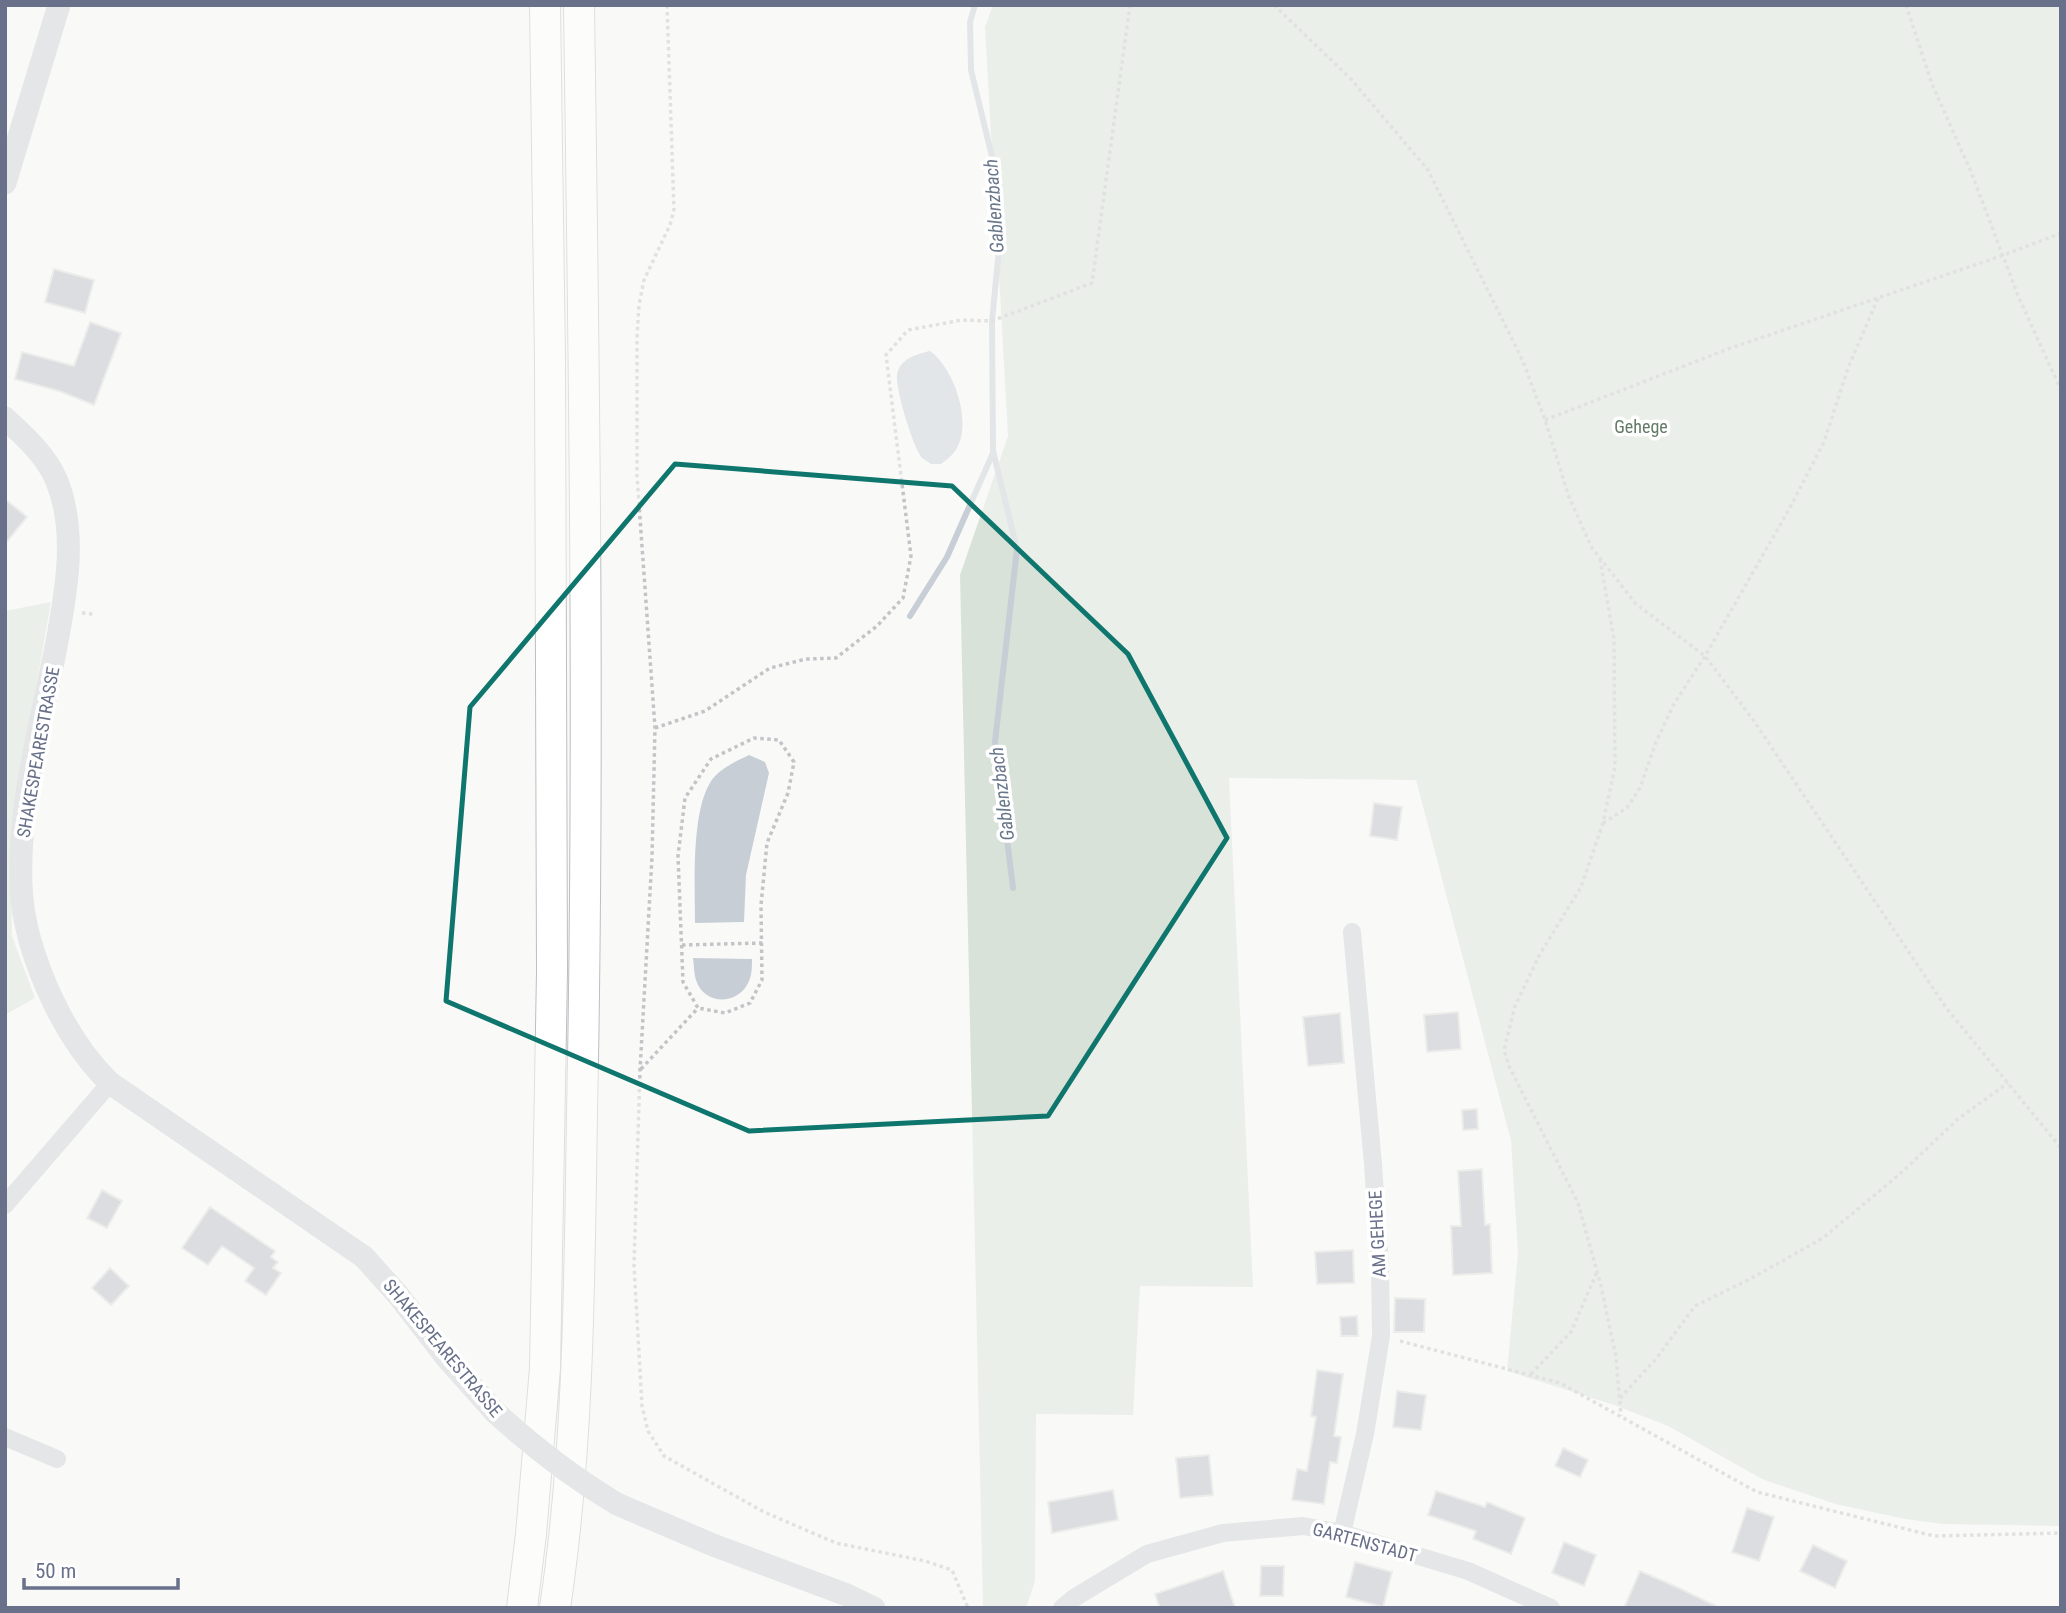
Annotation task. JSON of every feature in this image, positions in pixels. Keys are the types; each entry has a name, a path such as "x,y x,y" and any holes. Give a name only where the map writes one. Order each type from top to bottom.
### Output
{"highway":[{"path":"522,1608 545,1368 551,984 550,359 545,5"},
{"path":"555,1608 575,1416 584,998 584,387 579,5"}],"street":[{"path":"5,183 59,5"},
{"name":"SHAKESPEARESTRASSE","path":"5,418 36,448 47,463 62,498 68,574 33,763 22,847 21,885 26,920 43,981 58,1012 90,1064 110,1083 363,1257 495,1412 527,1443 579,1481 617,1504 874,1608"},
{"name":"AM GEHEGE","path":"1342,1533 1366,1434 1381,1336 1380,1266 1373,1164 1352,932"},
{"path":"5,1205 110,1083"},
{"path":"5,1437 57,1459"},
{"name":"GARTENSTADT","path":"1062,1608 1147,1554 1223,1533 1303,1526 1342,1533 1468,1572 1551,1608"}],"path":[{"path":"667,5 674,210 670,225 644,280 637,337 637,476 655,728 634,1265 642,1406 648,1431 664,1456 764,1512 836,1542 925,1561 952,1570 968,1608"},
{"path":"655,728 705,711 770,668 806,659 836,658 877,626 903,598 911,556 886,355 908,330 962,320 992,321 1092,283 1130,5"},
{"path":"1274,5 1351,79 1428,170 1523,361 1569,497 1592,548 1636,604 1705,656 1754,721 1947,1009 2061,1148"},
{"path":"1906,5 1932,84 1971,172 2019,298 2061,390"},
{"path":"1545,420 1728,349 2061,233"},
{"path":"1603,823 1627,808 1640,788 1656,742 1674,704 1705,656 1787,513 1824,442 1848,368 1879,296"},
{"path":"1600,558 1614,639 1615,767 1603,823 1581,887 1540,954 1515,1006 1504,1050 1509,1066 1578,1203 1616,1357 1621,1416"},
{"path":"754,738 779,740 794,762 788,793 767,843 761,905 762,980 750,1003 724,1013 698,1008 684,982 678,856 684,798 711,759 754,738"},
{"path":"682,945 762,943"},
{"path":"640,1070 698,1008"},
{"path":"1619,1398 1656,1359 1695,1306 1823,1238 1901,1173 1958,1119 2008,1083"},
{"path":"1531,1374 1571,1332 1597,1272"},
{"path":"1381,1336 1560,1382 1757,1492 1934,1535 2061,1533"}],"highlighted area":[{"path":"675,464 952,486 1128,654 1227,838 1048,1116 749,1131 446,1001 470,707"}],"green space":[{"name":"Gehege","path":"993,5 2061,5 2061,1526 1942,1524 1835,1504 1762,1479 1668,1426 1614,1405 1507,1371 1518,1253 1511,1141 1416,780 1229,778 1253,1287 1140,1286 1133,1415 1036,1414 1035,1581 1026,1608 983,1608 960,575 1008,436 985,27"},
{"path":"51,602 15,807 11,845 12,936 35,998 5,1015 5,611"}],"shaded area":[{"path":"930,351 939,359 953,382 961,410 961,437 957,448 941,464 931,464 918,452 905,417 897,382 898,369 905,361"},
{"path":"749,755 765,762 769,773 746,875 744,922 695,923 695,851 704,796 718,774 727,766"},
{"path":"693,958 752,959 749,982 742,992 735,996 727,999 712,998 705,994 695,978"}],"building":[{"path":"54,269 94,280 85,313 45,302"},
{"path":"90,322 121,333 94,405 59,391 15,379 22,352 74,366"},
{"path":"5,499 27,517 5,544"},
{"path":"1374,803 1402,807 1397,840 1370,836"},
{"path":"1458,1012 1461,1049 1427,1052 1424,1015"},
{"path":"1340,1013 1344,1063 1308,1066 1303,1017"},
{"path":"1477,1109 1478,1129 1463,1130 1462,1110"},
{"path":"1482,1169 1485,1225 1490,1224 1492,1273 1453,1275 1451,1226 1461,1226 1458,1171"},
{"path":"102,1190 122,1201 107,1228 87,1218"},
{"path":"210,1207 275,1251 271,1257 278,1262 273,1268 281,1273 266,1295 245,1281 254,1268 222,1246 208,1265 182,1248"},
{"path":"1353,1250 1354,1283 1317,1284 1315,1252"},
{"path":"110,1268 129,1286 111,1305 92,1288"},
{"path":"1395,1298 1425,1299 1424,1332 1394,1332"},
{"path":"1357,1316 1358,1336 1341,1336 1340,1317"},
{"path":"1317,1370 1343,1374 1334,1436 1341,1437 1337,1463 1330,1462 1324,1504 1292,1500 1297,1469 1307,1471 1316,1417 1311,1416"},
{"path":"1397,1391 1426,1395 1421,1430 1393,1427"},
{"path":"1563,1448 1588,1460 1580,1477 1555,1466"},
{"path":"1209,1455 1213,1495 1180,1498 1176,1458"},
{"path":"1113,1490 1118,1520 1052,1533 1048,1502"},
{"path":"1436,1491 1485,1507 1487,1502 1525,1518 1511,1554 1473,1539 1476,1531 1428,1515"},
{"path":"1747,1508 1774,1517 1759,1561 1732,1552"},
{"path":"1564,1542 1596,1555 1584,1586 1552,1573"},
{"path":"1813,1545 1847,1561 1835,1588 1800,1571"},
{"path":"1355,1562 1392,1572 1383,1607 1346,1597"},
{"path":"1261,1566 1284,1566 1283,1596 1260,1596"},
{"path":"1223,1571 1235,1608 1160,1608 1155,1594"},
{"path":"1640,1571 1679,1588 1720,1608 1624,1608"}],"waterway":[{"name":"Gablenzbach","path":"975,5 970,22 971,70 994,165 1000,239 992,321 993,451 1017,549 995,742 1013,888"},
{"name":"Gablenzbach","path":"910,616 947,557 993,453"}]}
